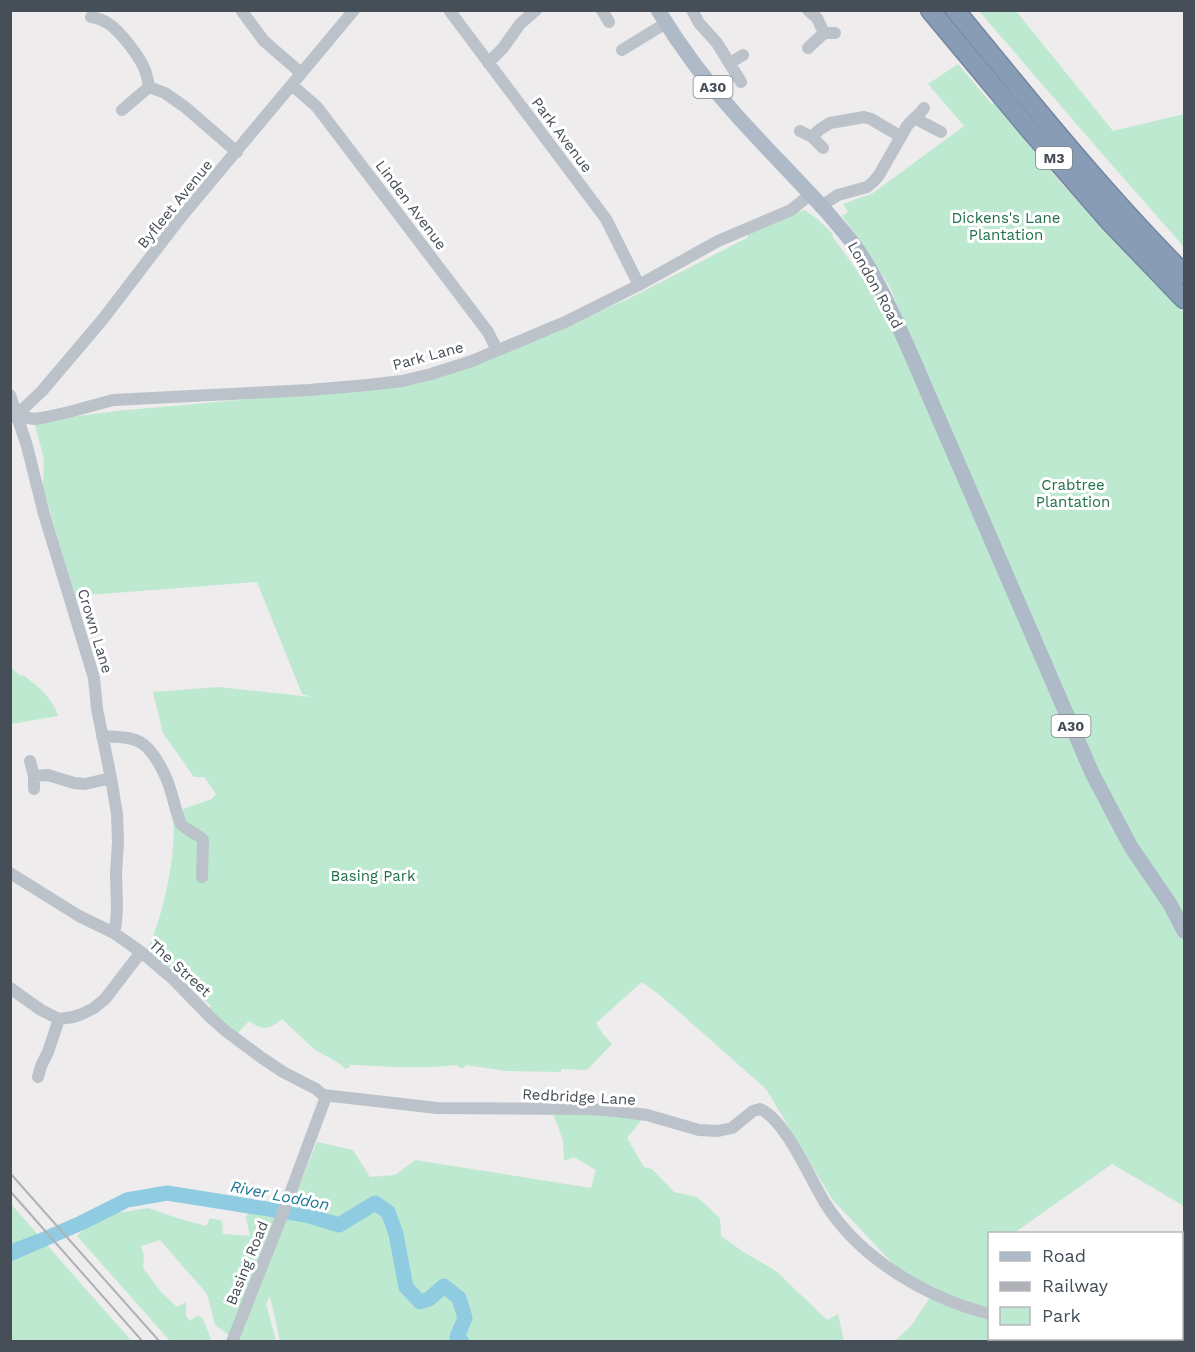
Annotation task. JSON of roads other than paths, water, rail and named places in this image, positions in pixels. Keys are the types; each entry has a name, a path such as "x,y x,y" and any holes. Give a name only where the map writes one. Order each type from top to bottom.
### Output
{"highway":[{"name":"M3","path":"930,10 1111,223 1185,300"},
{"name":"M3","path":"955,10 1111,196 1185,274"}],"main road":[{"name":"London Road","path":"662,17 722,99 811,194 856,247 887,301 1100,792 1131,847 1170,904"},
{"name":"A30","path":"1170,904 1185,915"},
{"name":"A30","path":"1170,904 1185,931"}],"street":[{"path":"241,10 264,41 302,73"},
{"name":"Byfleet Avenue","path":"14,416 39,395 95,328 178,221 354,10"},
{"name":"Park Avenue","path":"449,10 606,219 639,285"},
{"path":"488,63 520,24 536,10"},
{"path":"692,10 699,23 717,43 741,82"},
{"path":"807,48 830,33 808,10"},
{"path":"622,50 662,17"},
{"path":"92,19 102,20 112,25 134,51 146,71 149,87"},
{"path":"730,63 743,55"},
{"name":"Linden Avenue","path":"292,85 317,107 488,332 497,351"},
{"path":"122,111 149,87"},
{"path":"149,87 165,93 185,107 237,152"},
{"path":"821,206 838,195 867,187 873,182 900,136 924,108"},
{"path":"823,148 806,134 830,123 864,117 900,136"},
{"path":"916,118 941,132"},
{"name":"Park Lane","path":"14,416 41,418 113,400 309,390 402,381 431,374 497,351 565,322 639,285 718,241 791,210 811,194"},
{"name":"Crown Lane","path":"10,395 14,416 27,446 44,514 96,687 97,709 117,814 114,933"},
{"path":"102,736 133,740 142,743 150,751 169,785 182,824 202,840 202,877"},
{"path":"30,761 34,776 34,789"},
{"path":"34,776 48,776 74,783 111,778"},
{"name":"The Street","path":"10,873 85,919 114,933 141,952 173,979 227,1032 283,1072 323,1095"},
{"path":"10,988 41,1010 59,1019 82,1014 105,999 141,952"},
{"path":"38,1077 59,1019"},
{"name":"Redbridge Lane","path":"323,1095 437,1107 616,1111 647,1115 699,1130 718,1131 732,1128 753,1111 760,1109 765,1111 792,1143 825,1203 839,1223 858,1242 892,1271 937,1296 988,1313"},
{"name":"Basing Road","path":"231,1341 287,1203 325,1099 323,1095"}],"water":[{"path":"37,1234 45,1242 11,1256 11,1244"}],"waterway":[{"name":"River Loddon","path":"10,1254 127,1200 167,1193 306,1215 339,1225 375,1203 388,1212 396,1234 406,1287 420,1302 429,1299 444,1286 459,1298 465,1318 457,1337 462,1342"}],"railway":[{"path":"10,1173 160,1342"},
{"path":"10,1191 143,1342"}],"park label":[{"name":"Dickens's Lane Plantation","path":"1006,226"},
{"name":"Crabtree Plantation","path":"1073,494"},
{"name":"Basing Park","path":"373,876"}]}
